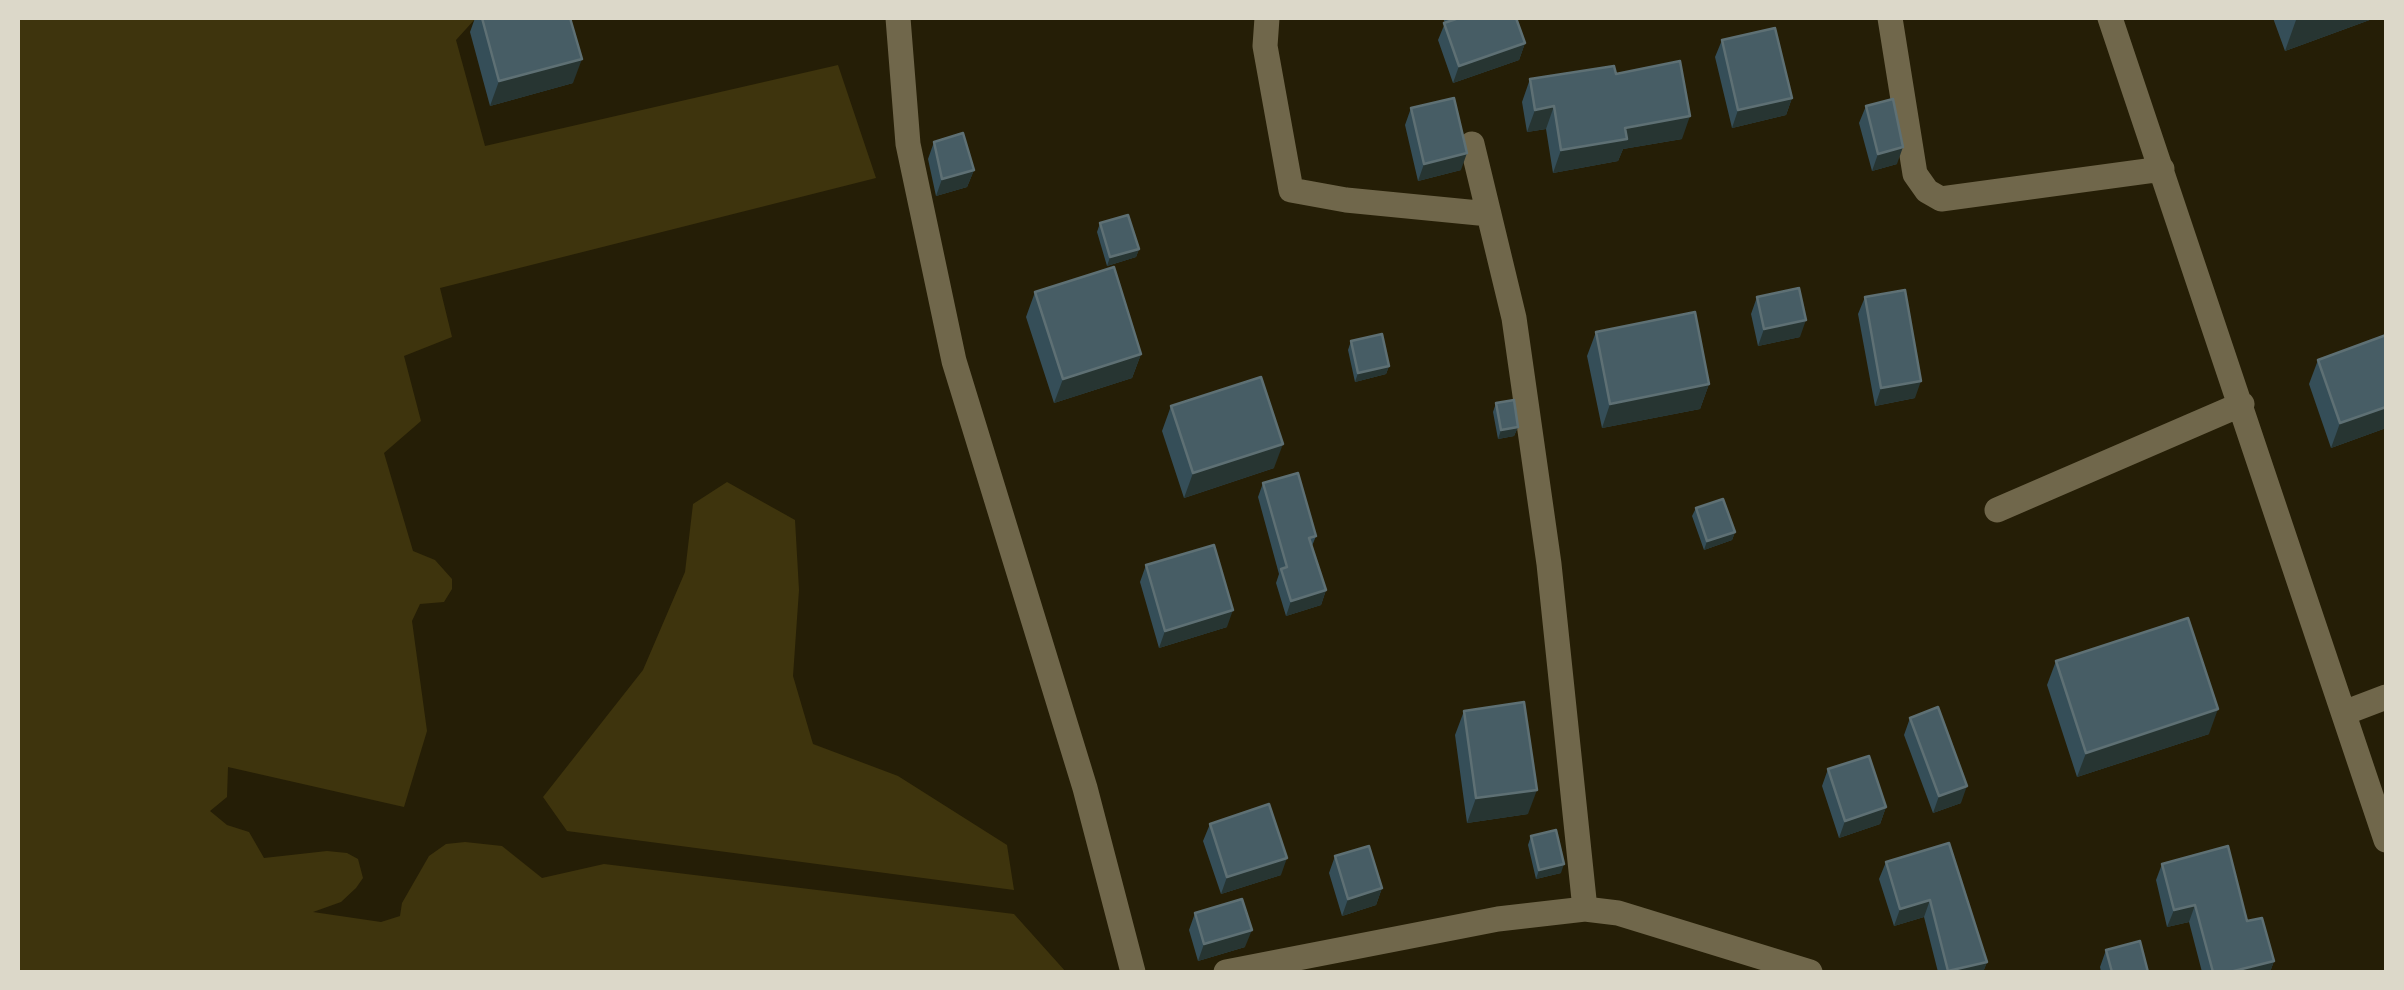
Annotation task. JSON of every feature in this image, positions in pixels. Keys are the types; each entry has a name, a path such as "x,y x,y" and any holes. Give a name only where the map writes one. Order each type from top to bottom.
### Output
{"street":[{"path":"898,18 908,144 954,361 1086,788 1133,972"},
{"path":"1267,18 1265,46 1290,190 1346,200 1488,214"},
{"path":"1890,18 1915,174 1927,191 1941,198 2162,169"},
{"path":"2110,18 2386,840"},
{"path":"1472,144 1514,318 1548,564 1584,909"},
{"path":"1997,510 2242,404"},
{"path":"2344,712 2386,697"},
{"path":"1226,972 1498,920 1584,909 1618,913 1810,972"}],"shaded area":[{"path":"18,18 476,18 456,40 485,146 838,65 876,178 440,288 452,337 404,356 421,421 384,453 413,551 435,560 452,579 452,589 444,602 420,604 412,621 427,731 404,807 228,767 227,797 210,811 227,825 249,832 264,858 327,851 347,853 358,859 363,878 356,888 341,902 313,912 381,922 400,916 402,903 429,856 446,844 465,842 502,846 542,878 604,864 1014,914 1066,972 18,972"},
{"path":"727,482 795,520 799,590 793,676 813,744 898,776 1007,845 1014,890 567,831 543,797 643,670 685,572 693,504"}],"building":[{"path":"482,18 570,18 582,59 499,81"},
{"path":"1455,18 1516,18 1525,43 1459,66 1444,23"},
{"path":"1775,28 1792,98 1738,110 1722,40"},
{"path":"1680,61 1690,116 1625,128 1627,139 1561,150 1554,106 1535,110 1530,79 1614,66 1616,74"},
{"path":"1454,98 1467,153 1424,164 1411,108"},
{"path":"1893,99 1903,147 1878,154 1866,106"},
{"path":"963,133 974,170 942,179 934,142"},
{"path":"1128,215 1139,249 1110,257 1100,223"},
{"path":"1114,267 1141,354 1063,379 1035,292"},
{"path":"1799,288 1806,320 1764,329 1757,297"},
{"path":"1905,290 1921,381 1881,388 1865,297"},
{"path":"1695,312 1709,384 1610,404 1596,332"},
{"path":"1382,334 1389,366 1358,373 1351,341"},
{"path":"2386,335 2386,407 2340,423 2318,360"},
{"path":"1261,377 1283,444 1193,473 1171,406"},
{"path":"1514,400 1518,427 1501,430 1496,403"},
{"path":"1298,473 1316,536 1309,538 1326,590 1291,601 1281,569 1287,567 1263,483"},
{"path":"1723,499 1735,532 1707,541 1696,508"},
{"path":"1214,545 1233,610 1165,631 1146,565"},
{"path":"2188,618 2218,709 2086,753 2056,661"},
{"path":"1524,702 1537,790 1476,798 1464,711"},
{"path":"1938,707 1967,786 1939,796 1910,718"},
{"path":"1869,756 1886,807 1845,821 1828,769"},
{"path":"1269,804 1287,858 1227,877 1210,824"},
{"path":"1556,830 1564,864 1539,870 1531,836"},
{"path":"1949,843 1987,962 1948,971 1930,900 1900,909 1886,862"},
{"path":"1369,846 1382,888 1348,899 1335,856"},
{"path":"2228,846 2247,921 2262,918 2274,961 2230,972 2213,972 2195,905 2174,910 2162,864"},
{"path":"1242,899 1252,930 1204,944 1195,913"},
{"path":"2140,941 2148,972 2112,972 2106,950"}]}
